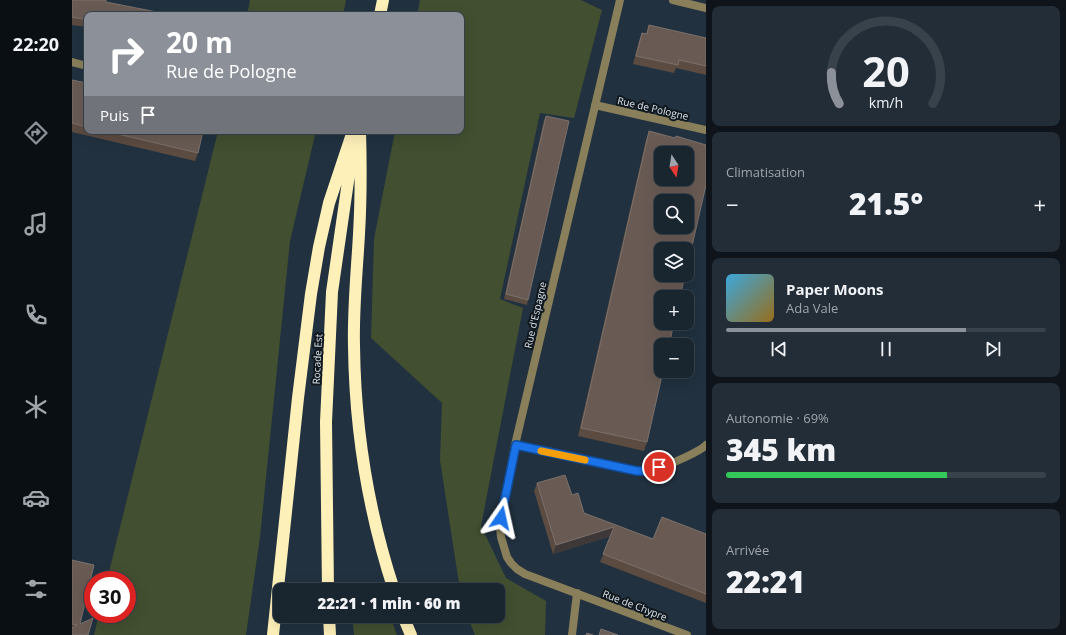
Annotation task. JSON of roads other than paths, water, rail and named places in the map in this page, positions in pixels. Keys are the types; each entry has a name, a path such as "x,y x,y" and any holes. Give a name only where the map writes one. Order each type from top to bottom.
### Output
{"highway":[{"path":"381,12 383,0"},
{"path":"273,635 298,398 311,294 319,247 329,203 352,134"},
{"name":"Rocade Est","path":"328,583 326,422 332,300 348,178 355,134"},
{"path":"360,134 361,195 355,285 354,346 357,406 367,487 378,538 392,583"},
{"path":"329,623 330,635"},
{"path":"406,623 411,635"}],"street":[{"name":"Rue d'Espagne","path":"577,594 525,574 514,566 507,557 501,537 500,527 516,445 620,0"},
{"path":"673,0 706,8"},
{"path":"72,62 84,65"},
{"name":"Rue de Pologne","path":"595,105 706,130"},
{"path":"516,445 637,471 646,471 659,467 706,445"},
{"path":"572,635 577,594"},
{"name":"Rue de Chypre","path":"577,594 687,635"}]}
